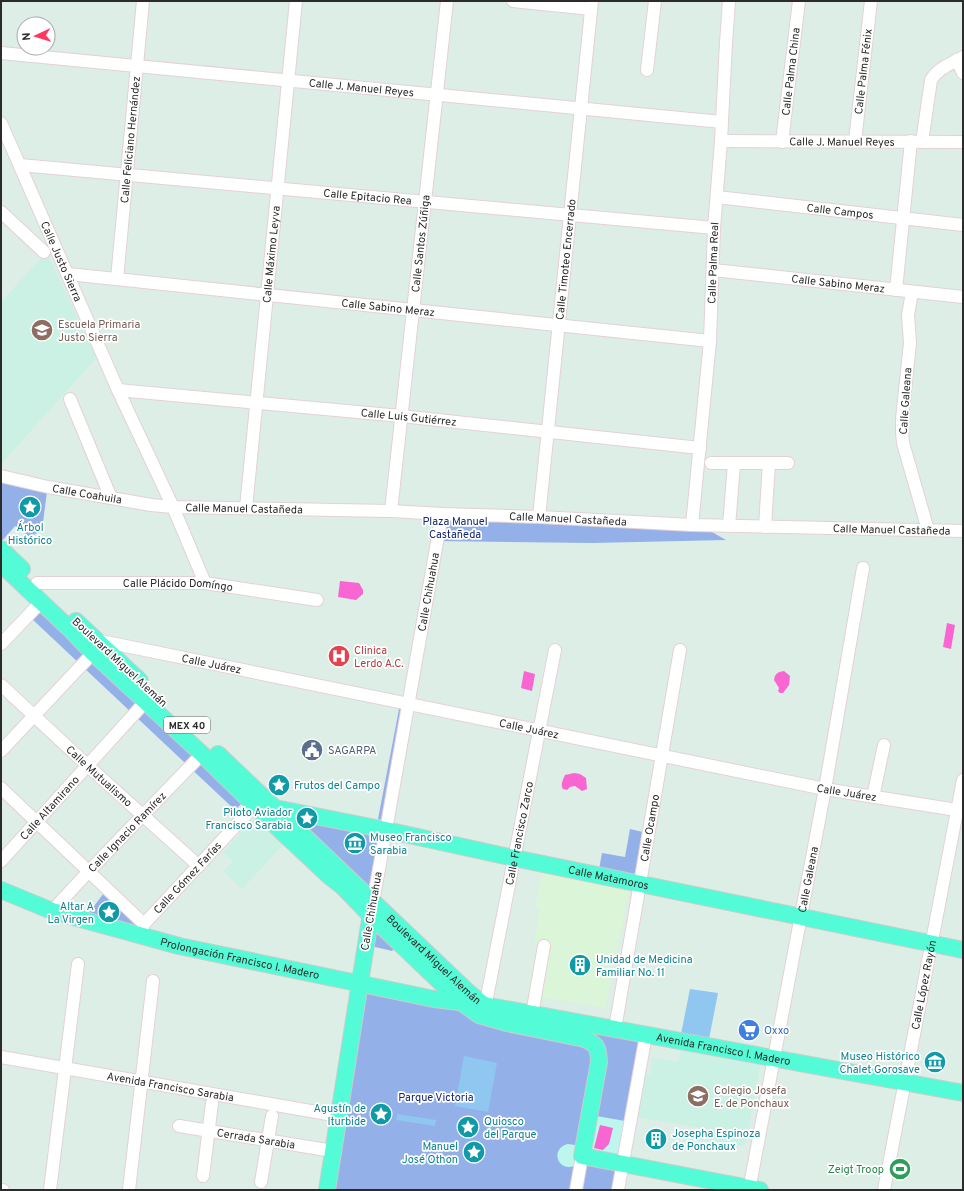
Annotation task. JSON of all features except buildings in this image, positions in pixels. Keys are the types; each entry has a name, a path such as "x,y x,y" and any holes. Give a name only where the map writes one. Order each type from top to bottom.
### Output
{"main road":[{"name":"Boulevard Miguel Alemán","path":"1,549 37,583 146,701 329,876 371,909 468,992 482,1010"},
{"name":"Boulevard Miguel Alemán","path":"1,564 71,630 94,646 274,808 461,1002 482,1010"},
{"name":"Calle Matamoros","path":"255,805 386,830 514,858 963,950"},
{"path":"343,887 346,895 361,913 366,940"},
{"name":"Prolongación Francisco I. Madero","path":"1,890 52,911 142,930 179,946 434,999 461,1002"},
{"name":"Calle Chihuahua","path":"326,1190 371,909"},
{"name":"Avenida Francisco I. Madero","path":"482,1010 532,1014 963,1093"},
{"name":"MEX 40","path":"482,1010 507,1023 585,1039 594,1044 597,1048 599,1062 582,1156"},
{"path":"582,1156 753,1189"}],"street":[{"name":"Calle Feliciano Hernández","path":"117,279 144,1"},
{"name":"Calle Máximo Leyva","path":"246,508 296,1"},
{"name":"Calle Santos Zúñiga","path":"391,511 447,1"},
{"path":"514,1 591,5"},
{"path":"647,70 655,1"},
{"name":"Calle Palma Real","path":"692,525 710,341 714,228 721,141 729,1"},
{"name":"Calle Palma China","path":"782,142 799,1"},
{"name":"Calle Palma Fénix","path":"854,141 871,1"},
{"name":"Calle Timoteo Encerrado","path":"539,517 591,5"},
{"name":"Calle J. Manuel Reyes","path":"1,53 722,122"},
{"path":"896,290 903,218 916,141 931,80 934,74 960,59 963,73"},
{"name":"Calle Justo Sierra","path":"1,126 20,165 118,390 173,507 206,583"},
{"name":"Calle J. Manuel Reyes","path":"721,141 963,142"},
{"name":"Calle Epitacio Rea","path":"20,165 714,228"},
{"name":"Calle Campos","path":"717,197 963,225"},
{"path":"1,212 44,252"},
{"name":"Calle Sabino Meraz","path":"713,270 963,298"},
{"name":"Calle Sabino Meraz","path":"68,274 710,341"},
{"name":"Calle Galeana","path":"912,292 908,315 910,343 902,432 903,443 928,530"},
{"name":"Calle Luis Gutiérrez","path":"118,390 402,416 700,448"},
{"path":"70,399 111,498"},
{"path":"711,463 788,463"},
{"path":"765,527 769,463"},
{"path":"729,526 734,464"},
{"name":"Calle Coahuila","path":"1,476 48,487 151,505 173,507"},
{"name":"Calle Manuel Castañeda","path":"173,507 391,511 692,525 963,531"},
{"name":"Calle Chihuahua","path":"371,909 442,514"},
{"name":"Calle Galeana","path":"753,1189 774,1059 825,790 863,568"},
{"name":"Calle Plácido Domíngo","path":"37,583 206,583 317,600"},
{"path":"1,644 41,602"},
{"path":"1,751 34,716 94,646"},
{"name":"Calle Juárez","path":"94,646 408,704 825,790 960,811"},
{"name":"Calle Francisco Zarco","path":"482,1010 555,650"},
{"name":"Calle Ocampo","path":"615,1029 680,650"},
{"name":"Calle Mutualismo","path":"1,686 199,866"},
{"name":"Calle Altamirano","path":"1,861 146,701"},
{"path":"873,797 884,745"},
{"name":"Calle Ignacio Ramírez","path":"52,911 88,871 202,754"},
{"name":"Calle López Rayón","path":"884,1190 932,944 960,811 963,780"},
{"path":"1,788 88,871 142,930"},
{"name":"Calle Gómez Farías","path":"142,930 255,805"},
{"path":"532,1014 544,946"},
{"path":"50,1190 78,964"},
{"path":"129,1190 153,981"},
{"path":"618,1190 646,1035"},
{"name":"Avenida Francisco Sarabia","path":"1,1057 339,1116"},
{"path":"203,1176 212,1103"},
{"path":"261,1182 272,1116"},
{"name":"Cerrada Sarabia","path":"179,1126 333,1151"},
{"path":"576,1190 582,1156"}],"shaded area":[{"name":"Escuela Primaria Justo Sierra","path":"47,252 96,358 2,463 1,302"},
{"path":"340,581 359,583 363,590 363,594 356,600 338,597"},
{"path":"947,623 955,625 951,649 943,647"},
{"path":"524,671 535,674 532,691 521,688"},
{"path":"784,671 790,676 789,685 783,693 780,693 774,680 777,674"},
{"path":"574,773 580,774 586,778 587,789 582,791 575,786 570,787 567,790 563,789 562,784 565,775"},
{"path":"256,816 284,844 242,889 223,871 233,861 223,853"},
{"path":"543,869 630,887 605,1008 528,995 537,943 534,942 540,909 535,907"},
{"path":"690,989 718,993 709,1039 681,1034"},
{"name":"Colegio Josefa E. de Ponchaux","path":"683,1044 761,1062 745,1146 704,1139 706,1129 637,1117 644,1074 650,1074 652,1058 678,1062"},
{"path":"464,1056 497,1063 488,1112 455,1106"},
{"path":"397,1114 436,1120 435,1126 396,1120"},
{"path":"600,1125 613,1128 609,1144 603,1150 594,1148"}],"green space":[{"path":"1,474 48,484 42,530 30,537 15,526 1,542"},
{"name":"Plaza Manuel Castañeda","path":"441,512 696,523 726,540 592,543 436,541"},
{"path":"43,605 247,798 235,810 31,618"},
{"path":"400,704 408,704 387,821 378,819"},
{"path":"275,808 385,832 372,900"},
{"path":"630,829 647,833 639,883 598,875 602,853 625,857"},
{"path":"109,886 146,920 140,937 83,921"},
{"path":"373,915 401,942 392,951 367,945"},
{"name":"Parque Victoria","path":"360,980 593,1034 587,1032 646,1031 617,1190 325,1190"}],"sand":[{"path":"591,1115 625,1121 618,1160 585,1154"},
{"path":"568,1144 575,1145 577,1147 574,1166 568,1167 563,1166 560,1163 558,1154 562,1146"}],"place":[{"name":"Escuela Primaria Justo Sierra","path":"42,330"},
{"name":"Árbol Histórico","path":"30,507"},
{"name":"Clinica Lerdo A.C.","path":"339,656"},
{"name":"SAGARPA","path":"312,750"},
{"name":"Frutos del Campo","path":"279,785"},
{"name":"Piloto Aviador Francisco Sarabia","path":"307,818"},
{"name":"Museo Francisco Sarabia","path":"355,843"},
{"name":"Altar A La Virgen","path":"109,912"},
{"name":"Unidad de Medicina Familiar No. 11","path":"580,965"},
{"name":"Oxxo","path":"749,1030"},
{"name":"Museo Histórico Chalet Gorosave","path":"935,1062"},
{"name":"Colegio Josefa E. de Ponchaux","path":"698,1096"},
{"name":"Agustín de Iturbide","path":"381,1114"},
{"name":"Quiosco del Parque","path":"468,1127"},
{"name":"Josepha Espinoza de Ponchaux","path":"656,1139"},
{"name":"Manuel José Othon","path":"474,1152"},
{"name":"Zeigt Troop","path":"900,1169"}]}
